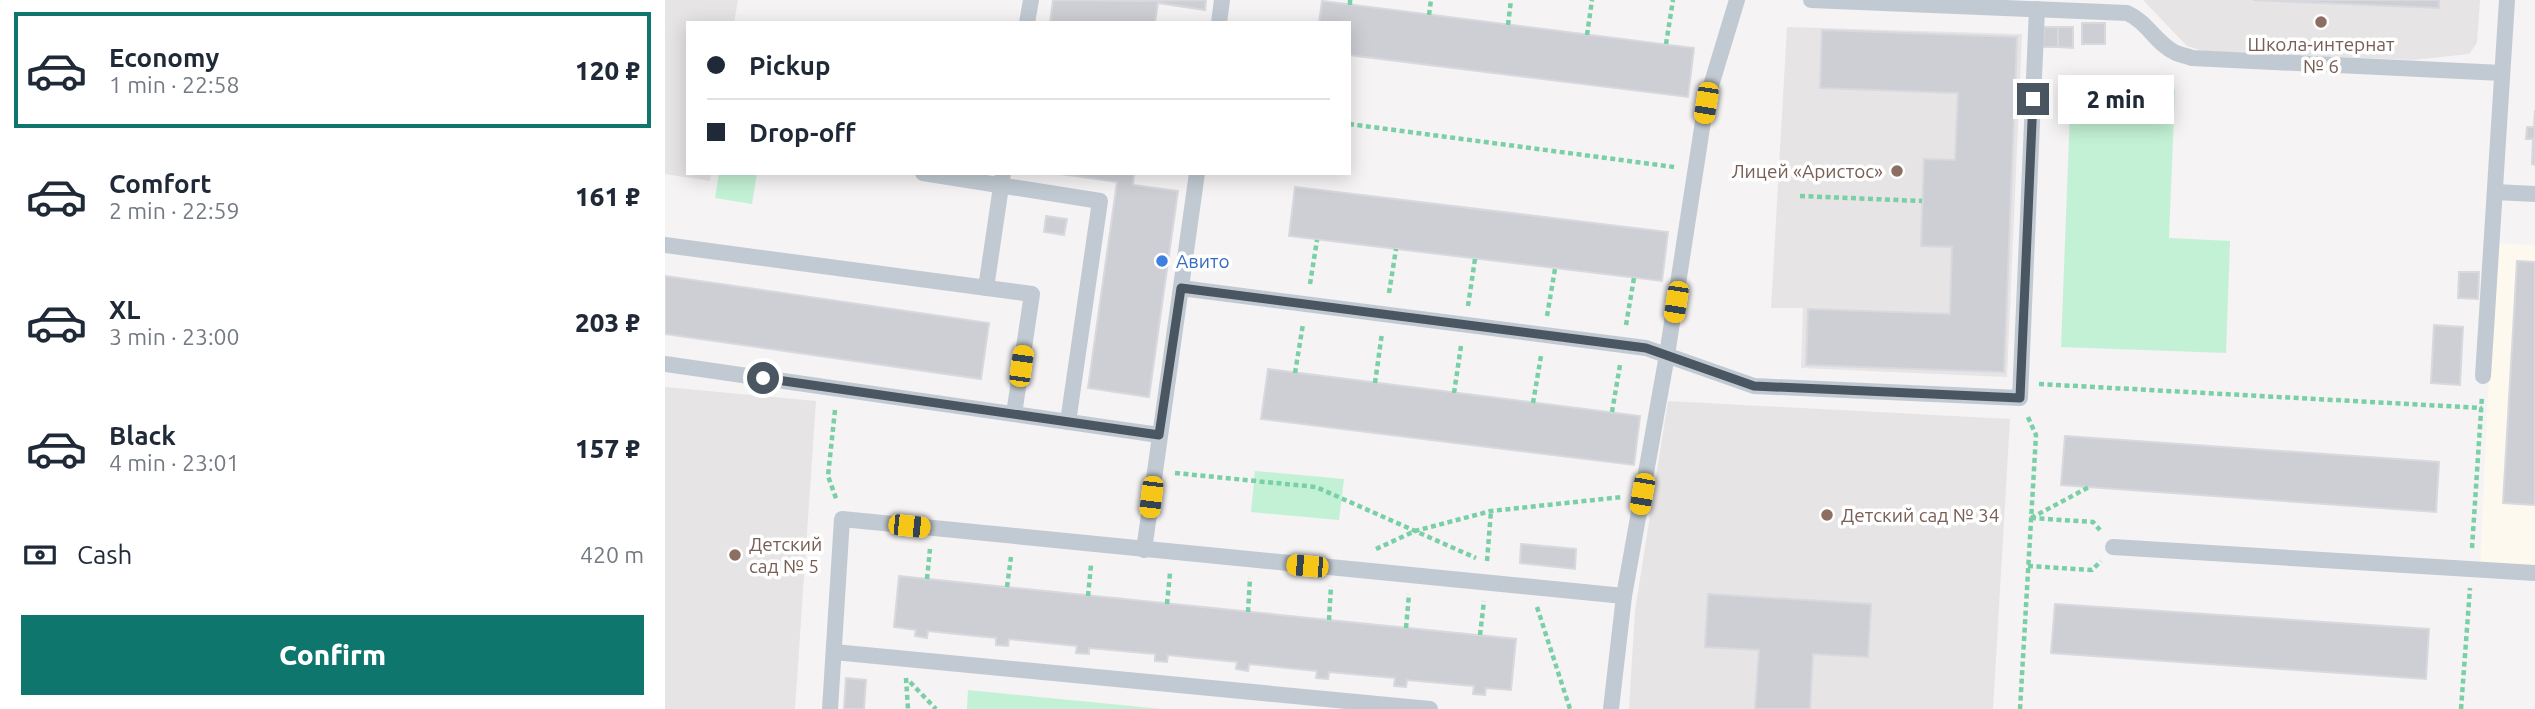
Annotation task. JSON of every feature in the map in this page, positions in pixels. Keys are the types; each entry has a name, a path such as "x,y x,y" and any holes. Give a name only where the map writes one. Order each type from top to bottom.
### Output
{"lane":[{"path":"1027,21 1031,0"},
{"path":"1219,21 1222,0"},
{"path":"1611,709 1624,596 1667,355 1706,103 1737,0"},
{"path":"1811,0 2127,13 2140,18 2161,43 2192,58 2502,73"},
{"path":"2483,376 2507,0"},
{"path":"1181,288 1646,348 1754,386 2020,391 2037,9"},
{"path":"949,175 1002,179 1100,201 1068,422"},
{"path":"1144,550 1197,175"},
{"path":"986,288 1002,179"},
{"path":"2495,191 2535,194"},
{"path":"665,245 1032,294 1014,414"},
{"path":"665,364 1159,435"},
{"path":"829,709 842,519 1624,596"},
{"path":"2113,547 2535,573"},
{"path":"834,652 1430,709"}],"path":[{"path":"1429,15 1431,0"},
{"path":"1508,24 1511,0"},
{"path":"1587,34 1592,0"},
{"path":"1666,44 1673,0"},
{"path":"1351,124 1696,169"},
{"path":"1800,196 1922,201"},
{"path":"2461,709 2483,376"},
{"path":"837,389 828,476 842,519"},
{"path":"2020,709 2036,435 2020,391 2482,408"},
{"path":"1155,471 1316,487 1497,568"},
{"path":"2031,518 2089,487"},
{"path":"1368,552 1415,531 1491,511 1642,494"},
{"path":"1487,563 1491,511"},
{"path":"2028,566 2092,570 2113,547 2093,522 2031,518"},
{"path":"927,579 932,528"},
{"path":"1007,587 1013,537"},
{"path":"1088,596 1093,545"},
{"path":"1167,604 1171,553"},
{"path":"1248,612 1251,561"},
{"path":"1328,620 1333,569"},
{"path":"1406,628 1410,576"},
{"path":"1480,635 1486,583"},
{"path":"1531,587 1570,709"},
{"path":"907,679 936,709"}],"shaded area":[{"path":"665,0 738,0 734,21 686,21 686,175 711,175 710,181 665,174"},
{"name":"Школа-интернат № 6","path":"2143,0 2480,0 2477,43 2469,54 2413,60 2203,51 2187,46"},
{"name":"Лицей «Аристос»","path":"1787,27 2022,34 2007,377 1801,368 1803,308 1771,308"},
{"path":"2495,243 2535,245 2535,570 2480,568"},
{"name":"Детский сад № 5","path":"665,387 816,401 795,709 665,709"},
{"name":"Детский сад № 34","path":"1668,401 2010,419 1993,709 1629,709 1635,611"}],"green space":[{"path":"2071,85 2175,89 2169,238 2230,241 2226,353 2061,347"},
{"path":"719,175 757,175 752,204 715,198"},
{"path":"1255,471 1344,479 1339,520 1251,512"},
{"path":"968,690 1162,709 967,709"}],"building":[{"path":"1053,0 1206,0 1205,10 1158,3 1155,21 1050,21"},
{"path":"2253,0 2439,0 2439,8"},
{"path":"1322,1 1694,48 1688,97 1351,55 1351,21 1319,21"},
{"path":"2082,23 2105,23 2105,44 2082,44"},
{"path":"2044,27 2058,27 2058,47 2043,47"},
{"path":"2058,27 2073,27 2073,48 2058,47"},
{"path":"1822,30 2017,37 2004,372 1806,365 1808,309 1950,314 1952,247 1921,246 1924,159 1955,160 1958,93 1820,88"},
{"path":"2535,110 2535,165 2532,164 2533,139 2526,139 2527,127 2534,127"},
{"path":"1068,175 1134,175 1133,185 1178,191 1149,397 1088,388 1117,182"},
{"path":"1295,187 1668,232 1662,281 1289,236"},
{"path":"1046,216 1067,219 1064,235 1044,232"},
{"path":"2517,261 2535,262 2535,505 2503,503"},
{"path":"2459,272 2479,272 2478,299 2458,298"},
{"path":"665,276 989,323 981,379 665,334"},
{"path":"2434,325 2463,327 2460,385 2431,383"},
{"path":"1268,369 1640,416 1634,465 1261,419"},
{"path":"2065,436 2439,462 2436,512 2061,485"},
{"path":"1521,544 1576,549 1575,569 1520,563"},
{"path":"899,576 1516,639 1511,690 1486,688 1485,695 1473,694 1474,686 1407,680 1406,687 1394,686 1395,678 1329,672 1328,679 1316,678 1317,671 1249,664 1248,671 1236,669 1237,662 1168,655 1167,662 1155,661 1155,654 1089,648 1089,654 1076,653 1077,646 1009,639 1008,646 996,645 996,638 928,631 927,638 915,636 916,630 894,627"},
{"path":"1708,594 1871,604 1868,657 1813,654 1810,709 1755,709 1759,650 1705,647"},
{"path":"2055,604 2429,629 2426,679 2051,653"},
{"path":"846,678 866,680 864,709 844,709"}],"place":[{"name":"Школа-интернат № 6","path":"2321,22"},
{"name":"Лицей «Аристос»","path":"1897,171"},
{"name":"Авито","path":"1162,261"},
{"name":"Детский сад № 34","path":"1827,515"},
{"name":"Детский сад № 5","path":"735,555"}],"route":[{"path":"763,378 1159,435 1181,288 1646,348 1754,386 2020,398 2033,99"}]}
